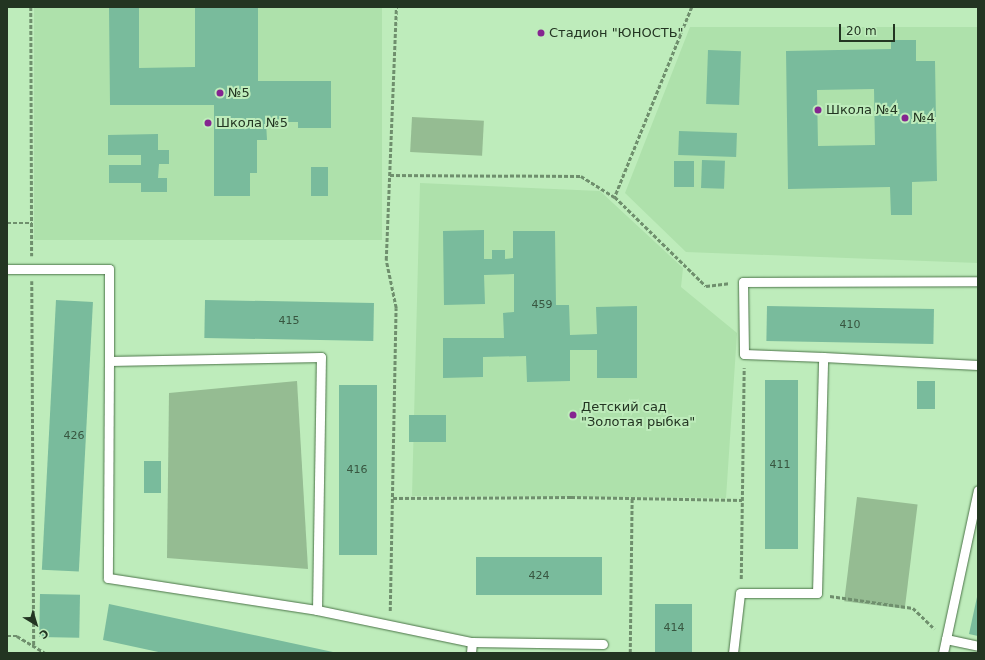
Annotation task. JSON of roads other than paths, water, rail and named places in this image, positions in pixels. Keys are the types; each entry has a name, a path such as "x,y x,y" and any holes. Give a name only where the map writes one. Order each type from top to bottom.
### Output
{"lane":[{"path":"7,269 110,269 108,578 317,610 472,642 603,644"},
{"path":"978,281 743,282 744,354 978,365"},
{"path":"109,361 321,357 317,610"},
{"path":"733,653 740,593 817,594 823,357"},
{"path":"943,653 978,490"},
{"path":"946,639 978,646"},
{"path":"471,653 472,642"}],"place":[{"name":"Стадион \"ЮНОСТЬ\"","path":"541,33"},
{"name":"№5","path":"220,93"},
{"name":"Школа №4","path":"818,110"},
{"name":"№4","path":"905,118"},
{"name":"Школа №5","path":"208,123"},
{"name":"Детский сад \"Золотая рыбка\"","path":"573,415"}]}
